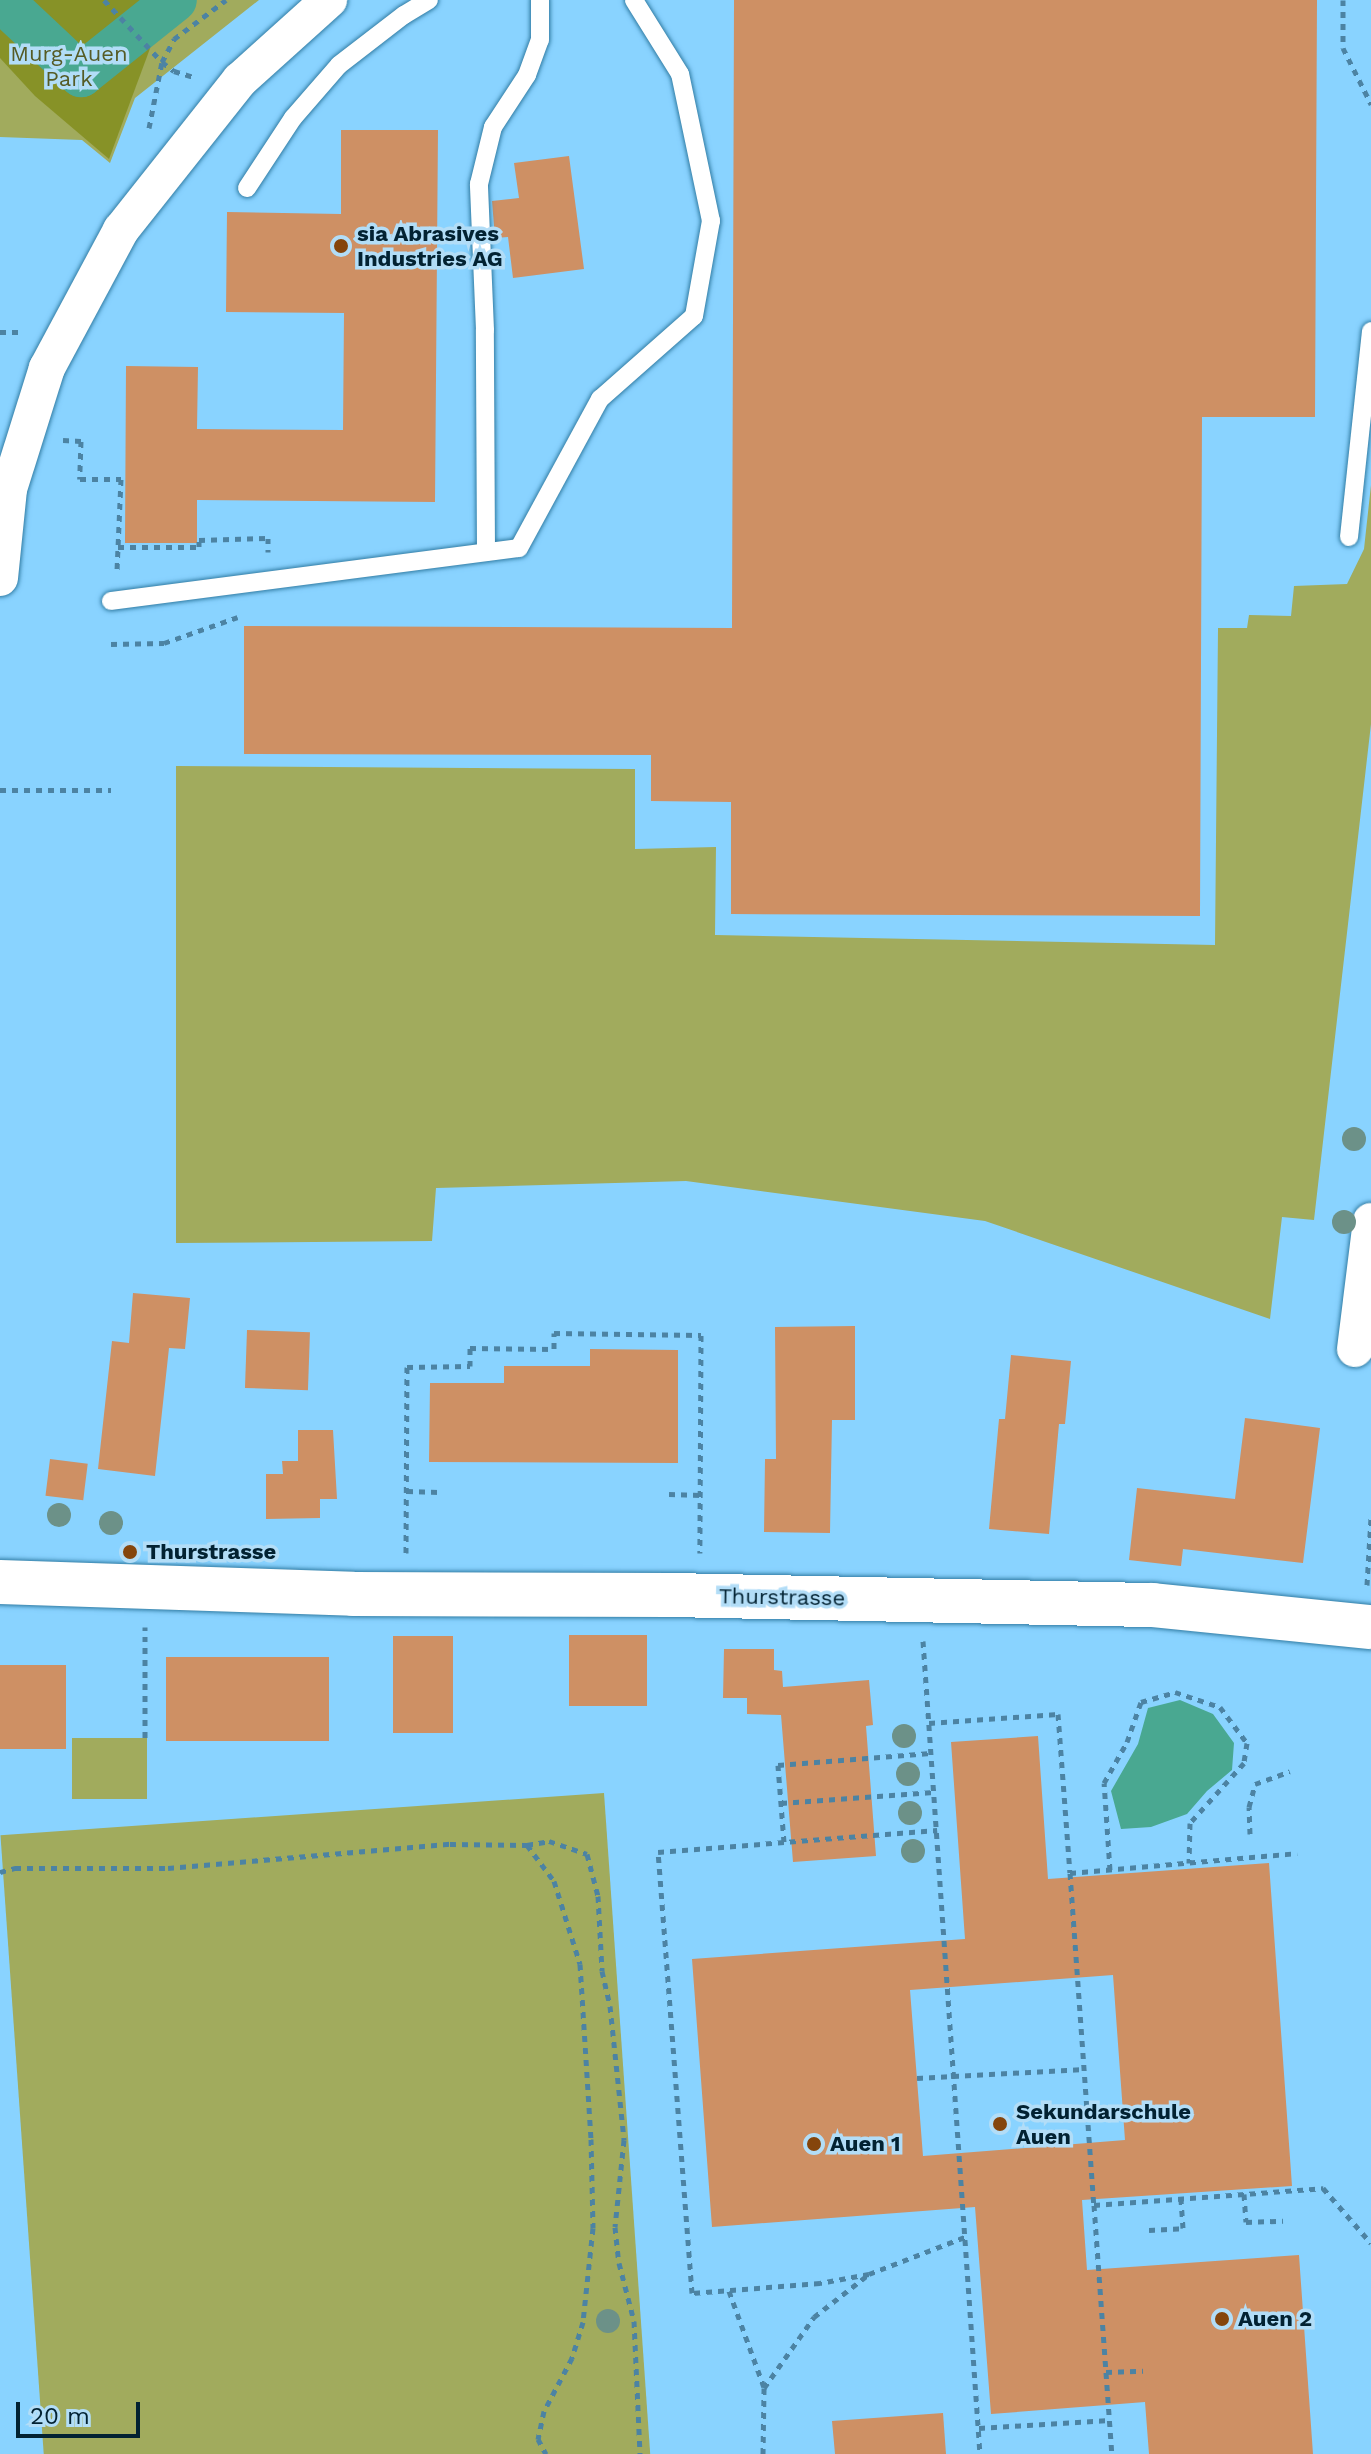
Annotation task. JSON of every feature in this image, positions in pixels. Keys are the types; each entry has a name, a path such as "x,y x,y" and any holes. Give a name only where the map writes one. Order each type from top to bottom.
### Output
{"street":[{"path":"0,578 5,488 26,437 47,368 121,230 240,80 329,0"},
{"path":"1355,1349 1371,1221"},
{"name":"Thurstrasse","path":"0,1582 406,1594 1153,1605 1368,1626"}],"lane":[{"path":"247,188 293,118 339,65 404,15 429,0"},
{"path":"486,552 485,330 479,184 493,127 527,75 540,40 540,0"},
{"path":"114,600 519,548 600,399 694,316 711,221 680,74 634,0"},
{"path":"1349,537 1371,331"}],"path":[{"path":"104,0 162,62"},
{"path":"165,172 140,153 150,126 162,62 174,39 226,0"},
{"path":"1343,0 1343,48 1371,104"},
{"path":"26,437 81,441 80,479 121,479 114,600"},
{"path":"0,790 111,790"},
{"path":"406,1594 407,1367 470,1366 470,1348 554,1349 554,1333 701,1335 700,1596"},
{"path":"407,1491 439,1492"},
{"path":"669,1494 701,1495"},
{"path":"1368,1626 1371,1517"},
{"path":"145,1586 145,1738"},
{"path":"921,1600 980,2454"},
{"path":"1110,1870 1104,1783 1127,1742 1141,1702 1175,1692 1220,1707 1247,1743 1244,1763 1190,1823 1189,1863"},
{"path":"929,1723 1058,1714 1112,2454"},
{"path":"784,1842 778,1765 932,1753"},
{"path":"1250,1834 1249,1807 1255,1784 1290,1771"},
{"path":"781,1803 934,1792"},
{"path":"937,1830 658,1852 692,2293 820,2283 869,2274 965,2237"},
{"path":"0,1872 15,1868 168,1868 450,1844 527,1845 549,1841 587,1854 598,1896 602,1971 610,2006 624,2140 615,2227 619,2263 634,2321 640,2454"},
{"path":"527,1845 554,1881 580,1964 591,2139 593,2228 583,2322 572,2358 544,2411 538,2439 546,2454"},
{"path":"1070,1873 1297,1853"},
{"path":"917,2078 1085,2069"},
{"path":"1094,2205 1323,2188 1371,2243"},
{"path":"1244,2194 1246,2222 1283,2221"},
{"path":"1149,2230 1183,2228 1181,2198"},
{"path":"764,2388 814,2317 869,2274"},
{"path":"729,2291 764,2388 763,2454"},
{"path":"1106,2372 1143,2371"},
{"path":"979,2428 1110,2420"}],"green space":[{"name":"Murg-Auen Park","path":"0,0 259,0 135,98 110,163 82,140 0,137"},
{"name":"Murg-Auen Park","path":"0,0 168,0 109,159 35,96 0,58"},
{"path":"1371,485 1371,724 1314,1220 1282,1217 1270,1319 985,1221 686,1181 436,1188 432,1241 176,1243 176,766 635,769 635,849 716,847 715,935 1215,945 1218,628 1247,628 1249,615 1291,616 1294,586 1347,584 1364,549"},
{"path":"72,1738 147,1738 147,1799 72,1799"},
{"path":"604,1793 650,2454 44,2454 0,1835"}],"shaded area":[{"path":"1180,1700 1213,1714 1234,1743 1232,1770 1207,1791 1187,1814 1151,1827 1121,1829 1111,1791 1138,1744 1148,1708"}],"building":[{"path":"734,0 1317,0 1315,417 1202,417 1200,916 731,914 731,802 651,801 651,755 244,754 244,626 732,628"},
{"path":"341,130 438,130 435,502 197,500 197,543 125,543 126,366 198,367 197,429 343,430 344,313 226,312 227,212 341,214"},
{"path":"569,156 584,269 513,278 508,237 495,238 492,201 519,198 514,163"},
{"path":"133,1293 190,1298 185,1349 169,1348 155,1476 98,1469 112,1341 129,1343"},
{"path":"855,1326 855,1420 832,1420 830,1533 764,1532 765,1459 776,1459 775,1327"},
{"path":"247,1330 310,1332 308,1390 245,1388"},
{"path":"590,1349 678,1350 678,1463 429,1462 430,1383 504,1383 504,1366 590,1366"},
{"path":"1011,1355 1071,1361 1065,1424 1059,1424 1049,1534 989,1529 999,1419 1005,1419"},
{"path":"1245,1418 1320,1428 1303,1563 1183,1549 1181,1566 1129,1560 1137,1488 1235,1499"},
{"path":"298,1430 333,1430 337,1499 320,1499 320,1518 266,1519 266,1474 283,1474 282,1461 298,1461"},
{"path":"50,1459 88,1464 83,1500 45,1496"},
{"path":"569,1635 647,1635 647,1706 569,1706"},
{"path":"393,1636 453,1636 453,1733 393,1733"},
{"path":"724,1649 774,1649 774,1670 782,1671 783,1687 869,1680 873,1725 866,1726 876,1856 793,1862 781,1715 747,1714 747,1698 723,1698"},
{"path":"166,1657 329,1657 329,1741 166,1741"},
{"path":"0,1665 66,1665 66,1749 0,1749"},
{"path":"1038,1736 1048,1879 1269,1863 1292,2186 1082,2200 1087,2270 1299,2255 1313,2454 1149,2454 1145,2402 991,2414 975,2207 712,2227 692,1959 965,1939 951,1742","holes":["1113,1975 1125,2140 923,2156 910,1990"]},
{"path":"943,2413 946,2454 835,2454 832,2421"}],"waterway":[{"path":"1,0 81,75 175,0"}],"place":[{"name":"sia Abrasives Industries AG","path":"341,246"},
{"name":"Thurstrasse","path":"130,1552"},
{"name":"Sekundarschule Auen","path":"1000,2124"},
{"name":"Auen 1","path":"814,2144"},
{"name":"Auen 2","path":"1222,2319"}]}
